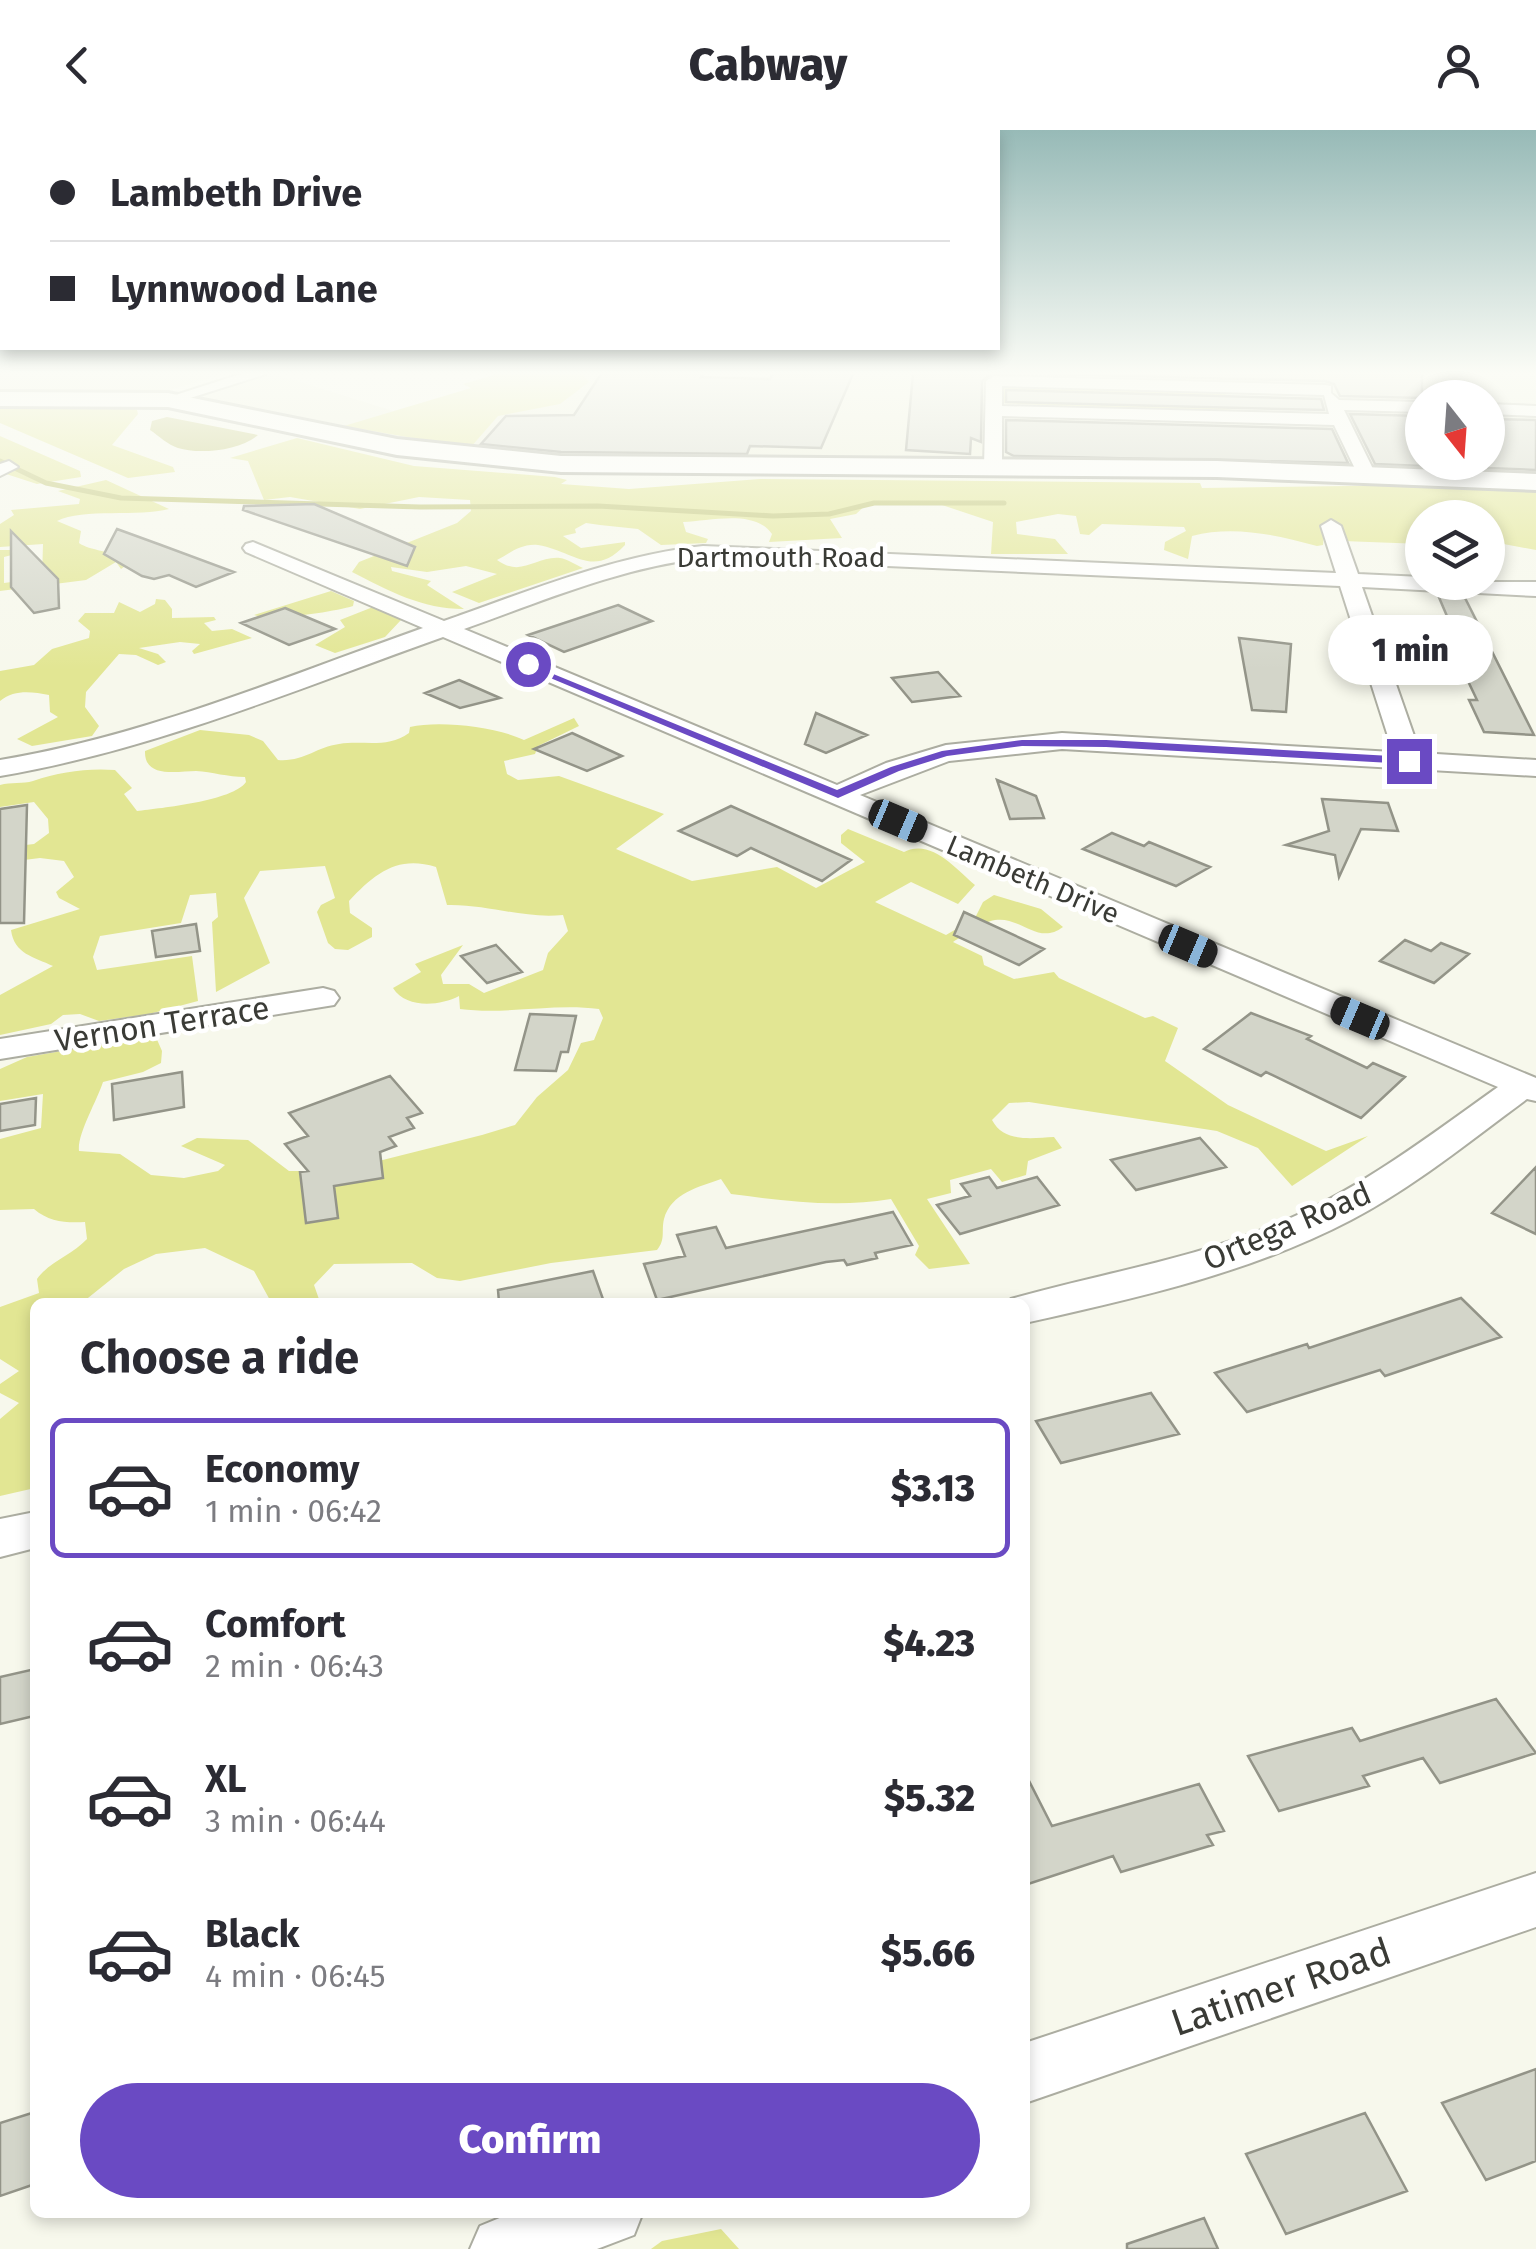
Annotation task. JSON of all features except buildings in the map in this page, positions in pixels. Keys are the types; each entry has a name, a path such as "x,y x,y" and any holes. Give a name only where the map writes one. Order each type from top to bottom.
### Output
{"street":[{"path":"1359,473 1536,482"},
{"path":"1331,526 1409,761"},
{"name":"Dartmouth Road","path":"0,768 60,758 142,736 602,572 702,552 794,543 1536,589"},
{"name":"Lambeth Drive","path":"253,548 1529,1089"},
{"path":"838,795 895,769 946,753 1022,743 1092,742 1536,768"},
{"name":"Vernon Terrace","path":"0,1049 324,998"},
{"name":"Ortega Road","path":"1030,1308 1174,1273 1326,1215 1376,1189 1529,1089"},
{"path":"0,1538 30,1531"},
{"name":"Latimer Road","path":"1030,2071 1536,1900"},
{"path":"503,2249 593,2218"}],"shaded area":[{"path":"3,473 80,473 81,477 37,484"},
{"path":"116,473 168,473 128,478"},
{"path":"253,473 502,473 567,480 561,484 629,489 760,479 1200,483 1202,488 1426,485 1536,491 1536,550 1505,544 1505,500 1405,500 1405,543 1343,541 1325,525 1323,545 1317,546 1271,535 1223,531 1192,536 1188,559 1164,550 1165,542 1186,531 1184,527 1102,524 1089,535 1080,534 1076,516 1058,514 1016,522 1017,534 1055,539 1068,554 991,554 993,522 930,501 869,502 856,514 830,519 842,538 769,542 772,534 764,526 731,518 683,522 686,532 708,539 706,543 661,545 638,529 586,523 575,529 576,533 563,536 581,548 625,545 614,555 593,562 538,545 521,547 497,560 521,567 560,558 583,568 479,603 452,592 497,574 466,566 427,572 391,567 392,571 431,581 427,585 464,609 406,598 352,572 359,562 457,523 471,511 470,500 419,497 360,509 290,497 264,500"},
{"path":"1280,473 1405,473 1405,475"},
{"path":"1505,473 1536,473 1536,477 1505,477"},
{"path":"106,480 169,509 81,515 57,521 81,531 79,543 84,546 131,562 121,569 116,562 86,580 0,591 0,550 31,550 4,557 4,583 42,578 43,544 0,547 0,524 14,515 11,510 79,504 80,499 58,491"},
{"path":"331,591 354,601 353,606 288,616 254,615"},
{"path":"156,599 165,600 172,609 172,618 214,617 216,620 204,623 212,631 232,629 252,638 194,654 192,651 200,644 180,642 139,648 158,654 166,662 158,665 136,655 119,654 86,692 85,707 99,726 92,736 32,746 17,739 58,717 50,712 49,695 18,693 0,701 0,671 34,665 52,649 89,638 90,631 78,621 85,613 114,613 119,602 140,612 155,604"},
{"path":"373,607 401,620 385,637 335,653 315,645 345,627 340,620"},
{"path":"574,718 579,726 538,746 535,754 504,761 507,774 518,780 559,776 664,814 616,849 692,881 777,867 816,888 865,862 841,843 841,835 848,829 904,852 933,852 975,885 958,904 911,882 875,902 946,935 975,918 983,902 994,895 1041,909 1063,927 1045,933 995,920 953,942 982,956 984,965 1014,979 1054,972 1059,978 1145,1018 1153,1016 1178,1028 1165,1061 1228,1105 1326,1151 1368,1136 1292,1186 1258,1148 1217,1131 1029,1102 1009,1103 992,1120 997,1127 1019,1138 1054,1137 1062,1148 1028,1161 1026,1175 1002,1182 991,1169 950,1180 951,1193 927,1199 970,1264 929,1269 915,1255 919,1246 891,1199 831,1203 771,1199 731,1194 721,1179 687,1192 673,1203 664,1219 657,1250 551,1263 460,1281 437,1278 412,1263 334,1264 314,1285 319,1298 269,1298 254,1271 205,1248 156,1254 124,1269 88,1298 30,1298 30,1489 0,1496 0,1419 19,1403 0,1393 0,1384 19,1371 0,1359 0,1307 39,1293 37,1279 42,1273 87,1239 85,1222 58,1221 34,1209 0,1210 0,1139 41,1128 43,1094 0,1101 0,1069 27,1057 155,1035 162,1051 161,1063 103,1082 84,1127 79,1151 120,1154 151,1175 184,1178 218,1171 225,1165 181,1146 197,1138 248,1140 289,1171 339,1171 515,1125 537,1097 568,1070 581,1043 594,1040 603,1018 599,1009 460,1009 459,996 424,1004 399,995 393,988 421,972 415,964 463,945 441,975 443,984 469,984 484,993 543,970 548,953 568,931 563,915 447,905 436,867 410,863 378,875 349,901 350,913 372,928 372,937 348,950 335,949 328,943 317,912 321,905 335,898 325,866 260,871 244,898 270,963 216,992 212,922 218,917 216,893 190,895 181,923 100,936 93,957 97,970 192,956 198,1001 149,1014 99,1021 80,1014 63,1015 51,1024 0,1035 0,995 53,966 21,950 11,930 80,909 59,898 56,892 74,877 64,861 40,858 0,863 0,848 34,844 49,833 48,819 34,802 0,807 0,785 73,771 115,770 132,788 124,794 137,811 212,799 239,789 246,782 245,777 196,771 163,772 146,760 145,751 200,730 249,735 263,741 278,760 303,757 339,744 392,741 409,733 410,727 422,725 484,728 524,740"},
{"path":"721,2229 739,2249 651,2249 662,2241"}],"waterway":[{"path":"25,473 46,483 121,498 420,507 598,506 773,516 829,514 874,503 1004,503"}],"route":[{"path":"528,664 838,795 895,769 946,753 1022,743 1106,743 1409,761"}]}
